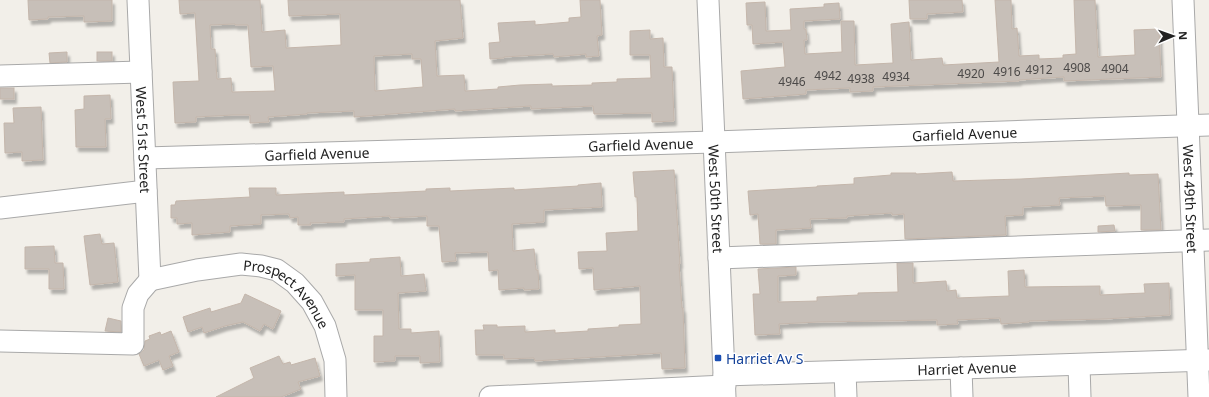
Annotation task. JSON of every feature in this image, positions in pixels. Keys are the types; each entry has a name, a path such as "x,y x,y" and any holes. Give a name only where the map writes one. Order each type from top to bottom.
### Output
{"street":[{"name":"West 51st Street","path":"138,0 150,280"},
{"name":"West 50th Street","path":"708,0 718,258 725,386"},
{"name":"West 49th Street","path":"1182,0 1188,126 1201,241 1203,360 1199,397"},
{"path":"0,76 141,72"},
{"name":"Garfield Avenue","path":"144,158 714,142 1209,125"},
{"path":"0,208 146,192"},
{"path":"718,258 1201,241"},
{"name":"Prospect Avenue","path":"150,280 197,270 241,264 261,266 277,270 294,283 312,302 325,326 335,360 336,397"},
{"path":"0,341 133,344 133,308 138,294 150,280"},
{"name":"Harriet Avenue","path":"490,397 725,386 845,372 1203,360"},
{"path":"1079,365 1080,397"},
{"path":"961,368 962,397"},
{"path":"845,372 846,397"}],"building":[{"path":"28,0 112,0 112,21 84,22 84,16 48,17 48,19 29,20"},
{"path":"179,0 260,0 262,32 285,30 286,48 341,45 340,14 289,16 288,0 460,0 463,38 435,41 437,76 464,75 465,91 498,89 498,87 520,85 592,85 592,83 617,82 617,79 651,78 650,55 630,55 630,31 650,30 650,39 663,38 664,67 672,67 674,121 652,122 652,113 594,114 593,106 531,109 531,106 455,111 455,109 354,117 354,111 307,113 268,117 269,122 250,123 250,115 233,115 196,117 196,122 175,123 173,82 199,81 195,13 180,14","holes":["210,25 248,25 251,67 273,66 275,91 232,92 231,78 217,79 215,49 211,49","412,54 412,59 421,59 423,87 375,91 374,56"]},
{"path":"580,0 600,0 602,35 597,36 599,56 586,57 586,54 554,57 553,54 490,59 489,43 500,42 498,23 535,21 535,25 569,22 569,18 581,17"},
{"path":"909,0 962,0 963,12 927,14 927,19 910,19"},
{"path":"995,0 1011,0 1012,29 1017,28 1019,56 1039,55 1039,59 1063,58 1063,55 1076,54 1074,0 1095,0 1098,57 1135,55 1134,30 1159,29 1161,77 1064,81 1064,77 1019,81 873,87 873,91 850,92 850,88 806,90 806,94 743,99 741,71 785,67 783,42 753,44 752,25 747,25 746,3 765,2 766,31 791,30 790,9 824,7 824,4 839,3 840,19 804,21 804,29 806,29 807,40 804,40 805,54 842,52 841,21 854,21 855,65 893,63 891,24 909,22 911,60 942,58 943,65 999,62"},
{"path":"67,52 67,62 50,63 49,53"},
{"path":"97,52 112,52 112,61 97,61"},
{"path":"0,88 14,88 14,99 0,99"},
{"path":"110,95 111,119 105,119 106,147 76,147 75,110 84,109 84,96"},
{"path":"41,107 43,160 22,161 22,152 5,153 4,123 14,123 13,108"},
{"path":"674,170 683,308 685,368 662,369 661,353 535,361 534,358 504,359 504,355 476,355 475,330 484,330 483,325 497,325 497,327 525,326 525,332 555,330 555,333 588,331 588,329 641,324 640,286 594,290 593,268 579,269 578,252 607,251 606,233 638,231 637,197 635,197 633,172"},
{"path":"952,172 953,181 1129,173 1129,175 1158,174 1161,230 1141,230 1141,205 1106,206 1105,196 1059,198 1060,205 1023,207 1023,215 1005,216 1006,235 905,239 904,214 892,215 892,213 847,216 847,218 810,219 811,228 776,230 776,244 760,244 758,214 750,215 748,191 854,184 854,178 891,175 891,173 916,174"},
{"path":"601,183 602,207 544,210 544,222 512,224 513,251 534,249 536,270 538,270 539,289 524,290 524,288 499,290 498,270 489,271 488,252 455,253 456,261 442,262 439,226 427,226 427,216 390,218 390,216 344,219 344,222 310,223 311,225 298,225 298,217 290,218 289,214 261,215 261,224 230,226 230,232 192,235 192,223 177,224 177,218 171,218 171,205 175,205 176,201 250,197 249,188 276,188 276,195 344,192 344,195 426,191 426,189 450,188 450,191 514,188 514,190"},
{"path":"1114,225 1115,231 1098,232 1098,226"},
{"path":"100,234 102,244 114,243 118,282 90,285 84,236"},
{"path":"54,246 55,263 63,263 64,289 49,289 49,269 25,269 25,247"},
{"path":"400,257 401,276 424,274 426,291 398,293 399,329 411,329 411,333 439,331 440,362 420,363 420,356 395,356 395,361 374,362 374,336 383,336 383,310 355,310 355,275 336,276 336,264 370,262 370,259"},
{"path":"897,263 913,263 913,283 946,281 947,291 956,290 957,298 1009,296 1008,271 1024,270 1025,287 1100,286 1100,295 1145,293 1144,284 1169,283 1170,315 1105,319 1029,321 1001,324 1000,318 957,320 958,324 937,325 937,320 818,322 779,324 780,334 755,335 753,294 760,294 758,269 796,267 796,275 778,276 778,302 817,301 817,297 858,295 858,293 898,292"},
{"path":"245,294 281,311 273,329 264,324 260,331 243,322 204,333 202,327 188,332 183,317 210,308 211,312 241,303"},
{"path":"108,318 121,321 121,332 105,331"},
{"path":"171,331 179,352 169,356 173,366 163,370 159,360 144,366 139,354 144,350 145,341 150,339 149,336 160,332 161,335"},
{"path":"279,356 283,364 290,362 291,365 315,358 320,376 298,382 301,389 281,397 216,397 254,378 250,368"}],"place":[{"name":"Harriet Av S","path":"718,358"}]}
